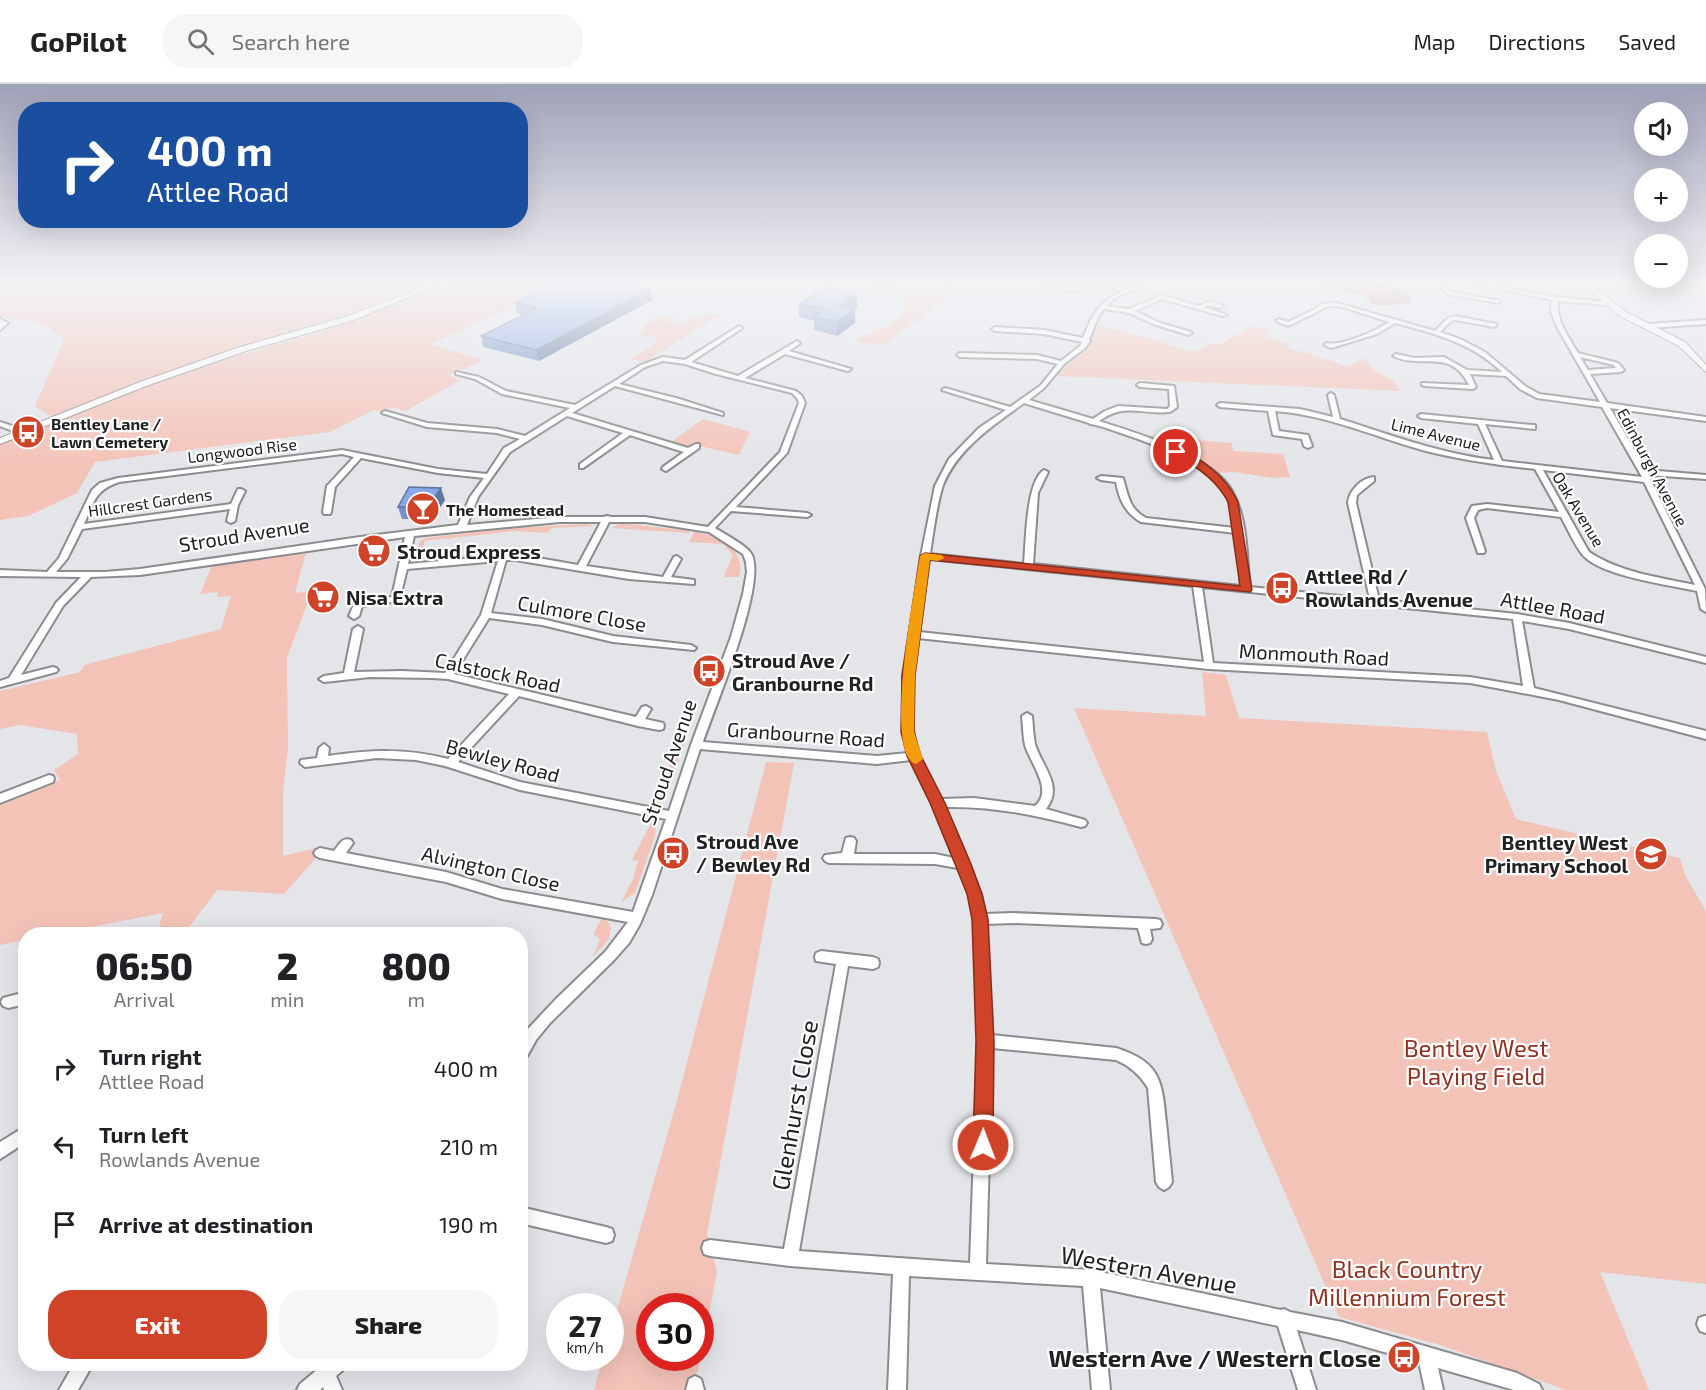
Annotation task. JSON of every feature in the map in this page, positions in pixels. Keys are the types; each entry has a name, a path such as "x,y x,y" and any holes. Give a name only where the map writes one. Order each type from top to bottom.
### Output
{"street":[{"path":"0,441 143,384 261,344"},
{"path":"686,362 714,344"},
{"path":"740,378 795,345 784,344"},
{"path":"978,1272 985,1041 980,919 975,894 963,864 938,803 914,756 908,732 909,676 925,556 939,486 949,466 967,444 1011,409 1026,401 1042,387 1062,363 1077,353 1085,344"},
{"path":"1327,345 1333,347 1340,344"},
{"path":"1464,344 1482,352 1537,396 1706,418"},
{"name":"Edinburgh Avenue","path":"1570,344 1644,472 1704,595 1706,609"},
{"path":"1682,344 1706,370"},
{"path":"784,352 831,362 848,369"},
{"path":"1575,354 1616,364 1621,370 1585,372"},
{"path":"960,355 1037,357 1062,363"},
{"path":"1396,356 1408,359 1448,360 1466,372 1508,374"},
{"path":"460,529 472,500 502,455 524,438 574,407 654,361 663,359 686,362 794,392 800,397 802,403 783,453 710,529"},
{"path":"1424,384 1473,387 1466,372"},
{"path":"458,373 477,378 504,393 574,407"},
{"path":"613,384 674,399 721,414"},
{"path":"1092,423 1107,412 1118,408 1168,411 1174,407 1172,387 1140,385"},
{"path":"945,390 1011,409"},
{"path":"1331,395 1337,420"},
{"path":"1026,401 1163,446 1190,459 1209,473 1228,491 1233,502 1246,590"},
{"name":"Lime Avenue","path":"1220,405 1300,411 1337,420 1428,449 1538,468 1647,480"},
{"path":"1270,410 1276,433 1305,437 1308,446"},
{"path":"385,412 427,425 497,431 524,438"},
{"path":"565,413 628,433 693,448 666,469"},
{"path":"1421,416 1532,427"},
{"path":"1479,421 1499,462"},
{"path":"0,424 21,432"},
{"path":"592,470 580,465 628,433"},
{"name":"Longwood Rise","path":"50,574 63,560 97,489 118,480 334,452 438,471 488,476"},
{"path":"327,512 331,486 360,455"},
{"name":"Oak Avenue","path":"1538,468 1586,554 1595,562 1704,595"},
{"path":"1028,567 1034,493 1044,472"},
{"path":"1644,472 1706,477"},
{"path":"1101,478 1120,480 1121,493 1130,511 1134,516 1144,520 1157,524 1238,531"},
{"path":"1371,479 1353,494 1352,502 1375,603"},
{"path":"231,521 230,507 241,492"},
{"path":"1481,551 1470,518 1475,508 1487,506 1564,515"},
{"name":"Hillcrest Gardens","path":"77,527 230,507"},
{"path":"731,509 802,513"},
{"path":"581,568 608,518"},
{"name":"Stroud Avenue","path":"0,573 88,575 139,572 312,546 531,521 608,518 659,521 710,529 737,542 747,553 751,568 733,646 696,745 637,918 618,949 528,1034"},
{"path":"354,616 358,604 396,599 410,534"},
{"name":"Attlee Road","path":"925,556 1517,617 1569,626 1706,660"},
{"path":"448,676 486,615 503,557"},
{"path":"403,567 503,557 536,559 581,568 691,582"},
{"path":"666,579 677,559"},
{"path":"13,680 59,605 88,575"},
{"path":"1197,585 1209,666"},
{"name":"Culmore Close","path":"486,615 542,622 613,639 692,648"},
{"path":"1517,617 1529,689"},
{"path":"348,675 358,629"},
{"name":"Culmore Close","path":"671,645 676,635"},
{"name":"Monmouth Road","path":"916,635 1209,666 1470,680 1529,689 1706,735"},
{"path":"0,684 52,670"},
{"name":"Calstock Road","path":"324,679 348,675 448,676 659,726"},
{"path":"450,764 516,693"},
{"path":"638,722 646,709"},
{"path":"1027,716 1030,744 1049,788 1044,805 1037,811"},
{"name":"Granbourne Road","path":"696,745 877,759 914,756"},
{"path":"322,761 324,748"},
{"name":"Bewley Road","path":"305,763 362,754 402,754 450,764 518,785 588,801 673,816"},
{"path":"0,799 49,779"},
{"path":"938,803 974,802 1037,811 1066,821 1081,823"},
{"path":"847,857 850,840"},
{"path":"337,856 347,843"},
{"name":"Alvington Close","path":"320,853 446,877 502,894 637,918"},
{"path":"830,858 935,859 963,864"},
{"path":"980,919 1013,918 1150,924 1146,939"},
{"path":"821,957 873,963"},
{"name":"Glenhurst Close","path":"790,1258 843,959"},
{"path":"8,1002 18,1000"},
{"path":"985,1041 1116,1054 1128,1058 1141,1068 1150,1076 1155,1087 1164,1182"},
{"path":"0,1151 18,1139"},
{"path":"528,1217 606,1235"},
{"name":"Western Avenue","path":"710,1248 790,1258 901,1267 1091,1278 1284,1317 1426,1355 1517,1382 1533,1390"},
{"path":"897,1390 901,1267"},
{"path":"1091,1278 1101,1390"},
{"path":"1284,1317 1307,1390"},
{"path":"1426,1355 1434,1390"},
{"path":"68,1390 80,1371"},
{"path":"306,1390 332,1376"}],"green space":[{"path":"62,344 252,344 198,361 51,417 35,406"},
{"path":"278,344 430,344 483,360 449,376 461,380 405,411 393,407 382,412 374,410 329,432 95,462 77,493 28,516 0,520 0,444 110,398"},
{"path":"655,344 673,344 644,362 631,359"},
{"path":"1088,344 1167,344 1196,352 1209,344 1290,344 1285,347 1348,366 1364,358 1374,370 1394,381 1400,391 1055,376 1085,350"},
{"path":"703,419 750,432 739,455 691,444 687,447 671,442"},
{"path":"1150,436 1232,443 1233,451 1283,454 1290,477 1274,478 1234,472 1220,473 1184,451"},
{"path":"1153,446 1189,464 1195,465 1153,462"},
{"path":"621,523 690,531 689,533 612,528"},
{"path":"588,524 593,526 552,528 548,533 515,531 425,541 419,559 416,554 420,541 425,538 511,528"},
{"path":"694,532 721,540 735,551 739,559 739,577 724,577 733,555 723,544 689,542"},
{"path":"306,552 295,593 312,591 287,658 288,749 283,792 283,856 320,847 314,860 284,894 217,890 189,927 159,927 163,913 91,927 18,927 18,941 0,945 0,803 60,780 54,770 78,754 77,734 20,725 0,729 0,691 80,672 84,665 221,629 231,596 217,597 218,592 200,594 212,566"},
{"name":"Bentley West Playing Field","path":"1202,672 1226,675 1239,718 1487,732 1496,771 1516,819 1680,858 1685,875 1706,911 1706,1284 1600,1272 1649,1390 1566,1390 1440,1345 1339,1317 1074,708 1206,716"},
{"path":"683,729 689,730 664,801 655,805"},
{"path":"766,762 794,763 707,1234 717,1272 713,1293 636,1293 636,1371 698,1371 694,1390 594,1390 599,1371 624,1371 624,1293 622,1293 676,1104"},
{"path":"652,821 656,826 655,836 635,893 621,902 633,879 638,861 632,860"},
{"path":"602,918 607,920 611,928 609,939 593,957 600,939 593,934"}],"building":[{"path":"512,344 548,344 536,350"},
{"path":"409,487 441,488 429,506 398,507"}],"slow traffic":[{"path":"916,759 908,732 909,676 925,556 938,558"}],"place":[{"name":"Bentley Lane / Lawn Cemetery","path":"28,432"},
{"name":"The Homestead","path":"423,509"},
{"name":"Stroud Express","path":"374,551"},
{"name":"Attlee Rd / Rowlands Avenue","path":"1282,588"},
{"name":"Nisa Extra","path":"323,597"},
{"name":"Stroud Ave / Granbourne Rd","path":"709,671"},
{"name":"Stroud Ave / Bewley Rd","path":"673,853"},
{"name":"Bentley West Primary School","path":"1651,854"},
{"name":"Western Ave / Western Close","path":"1404,1357"}],"route":[{"path":"983,1145 985,1041 983,948 980,919 975,894 938,803 914,756 908,732 909,676 925,556 1246,590 1233,502 1226,487 1190,459 1176,452"}],"park label":[{"name":"Black Country Millennium Forest","path":"1407,1282"}]}
